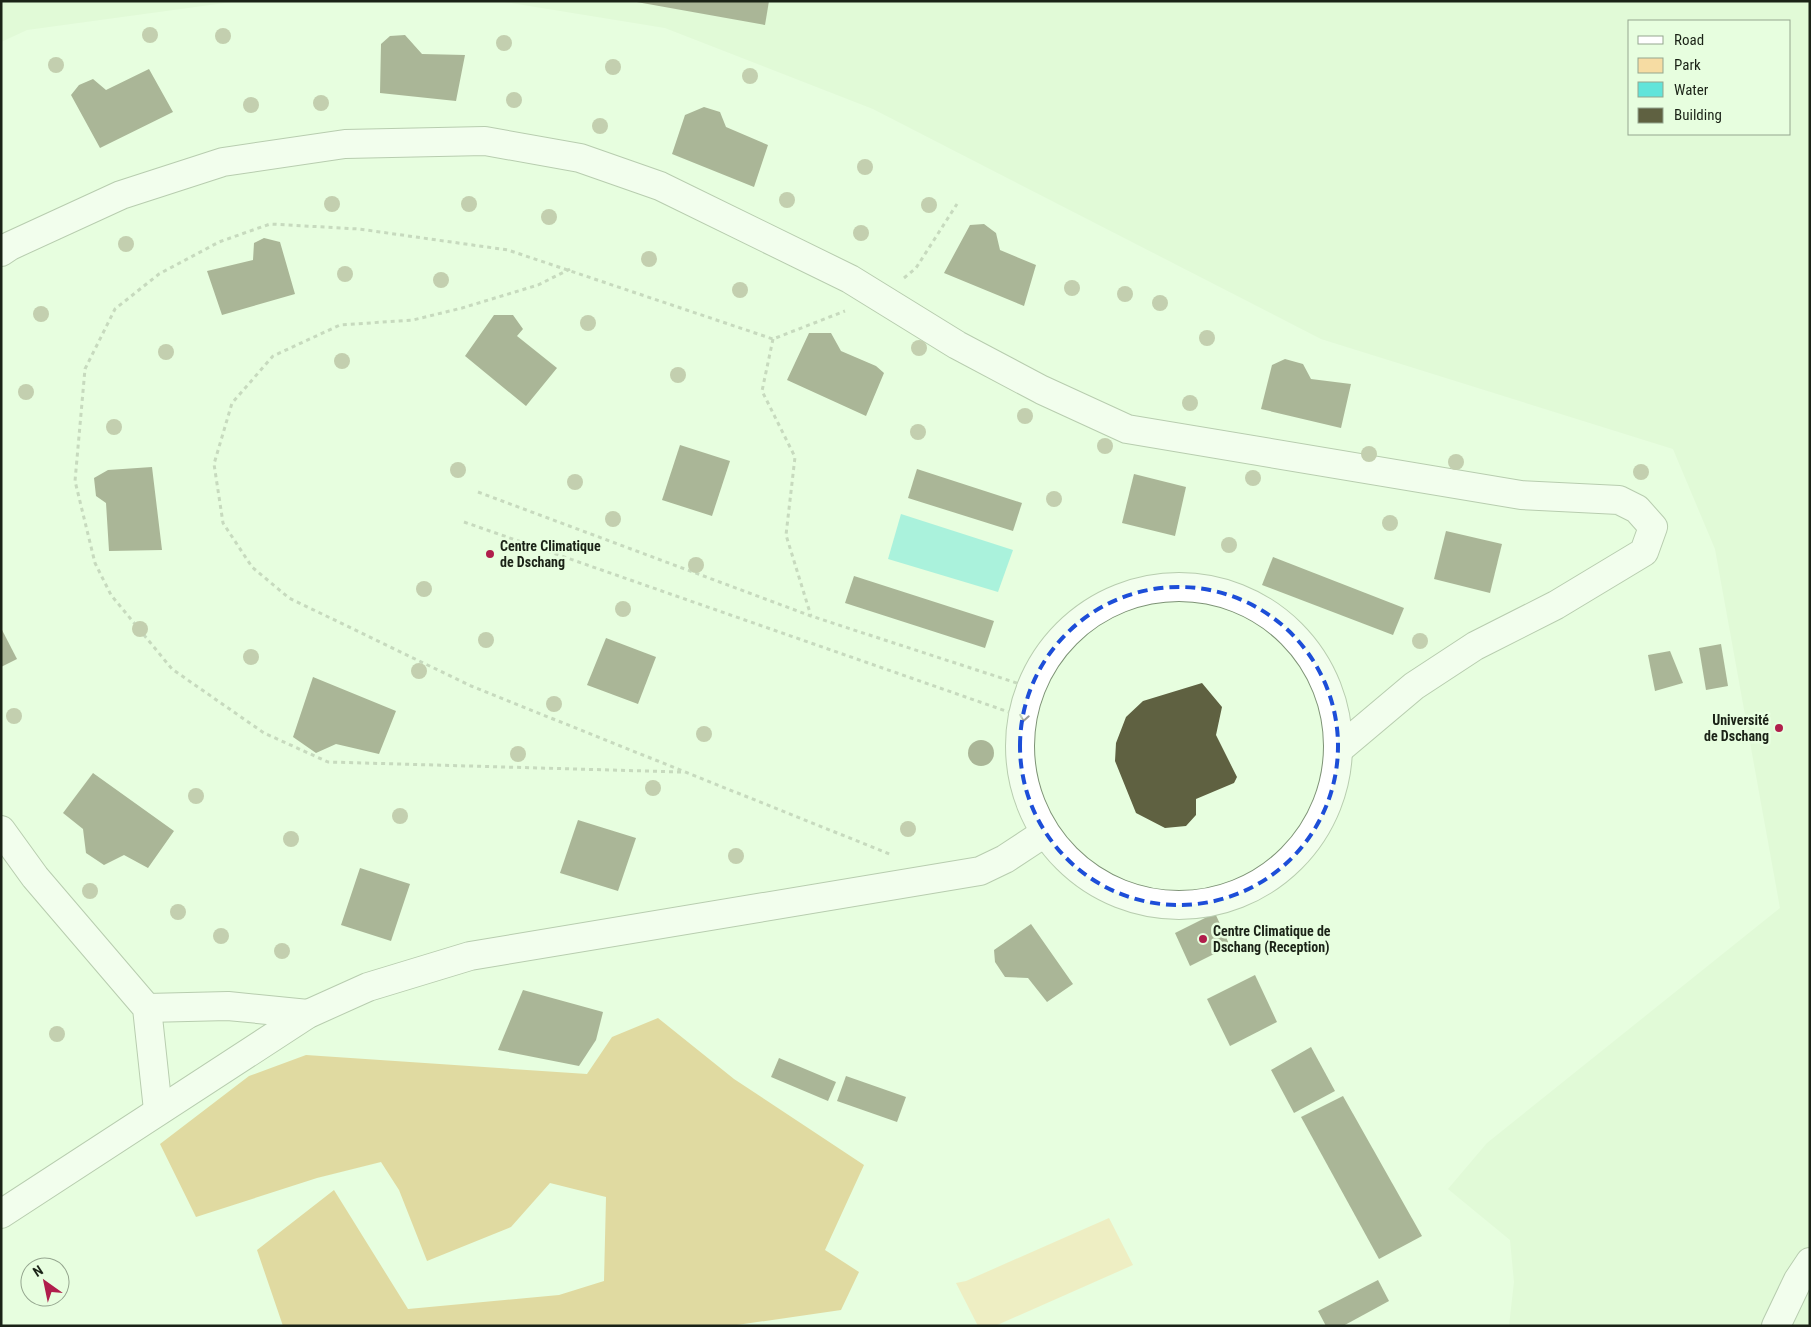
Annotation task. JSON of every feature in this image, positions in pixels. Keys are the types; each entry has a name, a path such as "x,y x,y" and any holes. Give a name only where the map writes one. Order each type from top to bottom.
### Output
{"street":[{"path":"1,252 121,196 223,162 344,144 485,141 580,158 660,186 841,275 957,345 1042,390 1127,429 1521,495 1619,500 1637,509 1653,527 1644,552 1556,605 1467,651 1414,686 1338,750"},
{"path":"1170,586 1214,590 1252,603 1286,628 1314,658 1331,696 1340,737 1338,750 1336,780 1322,819 1297,852 1266,881 1226,897 1187,907 1146,903 1105,890 1072,869 1043,834 1028,796 1019,754 1023,717 1035,674 1058,641 1091,612 1128,595 1170,586"},
{"path":"1,830 35,877 147,1008 158,1110"},
{"path":"1,1214 308,1014 368,987 470,956 980,871 1005,859 1043,834"},
{"path":"147,1008 228,1006 308,1014"},
{"path":"1776,1326 1810,1262"}],"path":[{"path":"681,772 328,762 264,733 172,668 111,595 95,563 74,481 85,369 115,309 159,274 219,242 270,224 359,229 508,250 570,269 773,339 880,298 916,268 957,204"},
{"path":"570,269 538,285 462,308 413,320 340,325 273,356 232,403 214,464 223,523 252,567 289,598 471,686 893,856"},
{"path":"773,339 762,391 794,457 786,535 812,616"},
{"path":"478,492 812,616 1032,688"},
{"path":"464,522 1023,717"}],"highlighted area":[{"path":"1170,586 1214,590 1252,603 1286,628 1314,658 1331,696 1340,737 1336,780 1322,819 1297,853 1266,881 1187,907 1146,903 1105,890 1072,869 1043,834 1028,796 1019,754 1023,717 1035,674 1058,641 1091,612 1128,595"}],"shaded area":[{"path":"1,1 239,1 27,30 1,42"},
{"name":"Université de Dschang","path":"498,1 1810,1 1810,1326 1509,1326 1514,1282 1510,1240 1448,1189 1487,1143 1780,908 1715,549 1673,449 1321,339 873,109 665,28"},
{"path":"658,1018 734,1079 864,1165 825,1250 859,1272 841,1310 730,1326 283,1326 257,1250 334,1190 408,1309 559,1295 604,1281 606,1197 550,1183 511,1227 427,1261 399,1190 381,1162 317,1178 196,1217 160,1144 249,1076 306,1055 587,1074 612,1037"}],"green space":[{"path":"1109,1218 1133,1265 995,1326 978,1326 956,1283 966,1281"}],"water":[{"path":"901,514 1013,550 998,592 888,559"}],"building":[{"path":"631,1 769,1 765,25"},
{"path":"405,35 422,54 465,55 456,101 380,93 381,44 390,36"},
{"path":"149,69 173,112 100,148 71,95 79,85 93,79 106,90"},
{"path":"704,107 720,112 726,127 768,145 754,187 672,154 685,115"},
{"path":"984,224 996,233 1000,250 1036,265 1024,306 944,273 970,225"},
{"path":"264,238 280,242 295,294 222,315 207,271 253,260 254,243"},
{"path":"494,315 513,315 523,329 517,336 557,368 526,406 465,356"},
{"path":"809,333 831,333 841,351 876,366 884,373 866,416 787,380"},
{"path":"1285,359 1303,364 1311,379 1351,384 1341,428 1261,409 1272,365"},
{"path":"680,445 730,461 712,516 662,500"},
{"path":"152,467 162,550 109,551 106,503 96,496 94,478 108,470"},
{"path":"917,469 1022,503 1013,531 908,498"},
{"path":"1134,474 1186,487 1175,536 1122,523"},
{"path":"1446,531 1502,544 1490,593 1434,579"},
{"path":"1273,557 1404,608 1393,635 1262,585"},
{"path":"854,576 994,621 985,648 845,603"},
{"path":"1,628 17,659 1,667"},
{"path":"606,638 656,657 638,704 587,685"},
{"path":"1721,644 1728,686 1706,690 1699,648"},
{"path":"1670,651 1683,683 1655,691 1648,655"},
{"path":"313,677 396,711 379,754 336,744 316,753 293,737"},
{"path":"1202,683 1222,707 1216,735 1237,777 1234,783 1196,799 1196,815 1186,826 1165,828 1136,813 1115,761 1116,743 1126,717 1143,701"},
{"path":"981,740 990,744 994,753 990,762 981,766 972,762 968,753 972,744"},
{"path":"93,773 174,831 148,868 124,855 104,865 86,853 83,829 63,813"},
{"path":"578,820 636,838 618,891 560,873"},
{"path":"360,868 410,884 391,941 341,925"},
{"name":"Centre Climatique de Dschang (Reception)","path":"1215,913 1230,946 1190,966 1175,933"},
{"path":"1031,924 1073,984 1047,1002 1028,978 1005,977 995,962 994,950"},
{"path":"1255,975 1277,1022 1230,1046 1207,999"},
{"path":"523,990 603,1012 596,1040 579,1066 498,1050"},
{"path":"1311,1047 1335,1091 1294,1113 1271,1070"},
{"path":"779,1058 836,1082 828,1101 771,1077"},
{"path":"846,1076 906,1097 897,1122 837,1101"},
{"path":"1343,1096 1422,1236 1379,1259 1301,1117"},
{"path":"1378,1280 1389,1301 1343,1326 1326,1326 1318,1311"}],"place":[{"name":"Centre Climatique de Dschang","path":"490,554"},
{"name":"Université de Dschang","path":"1779,728"},
{"name":"Centre Climatique de Dschang (Reception)","path":"1203,939"}]}
